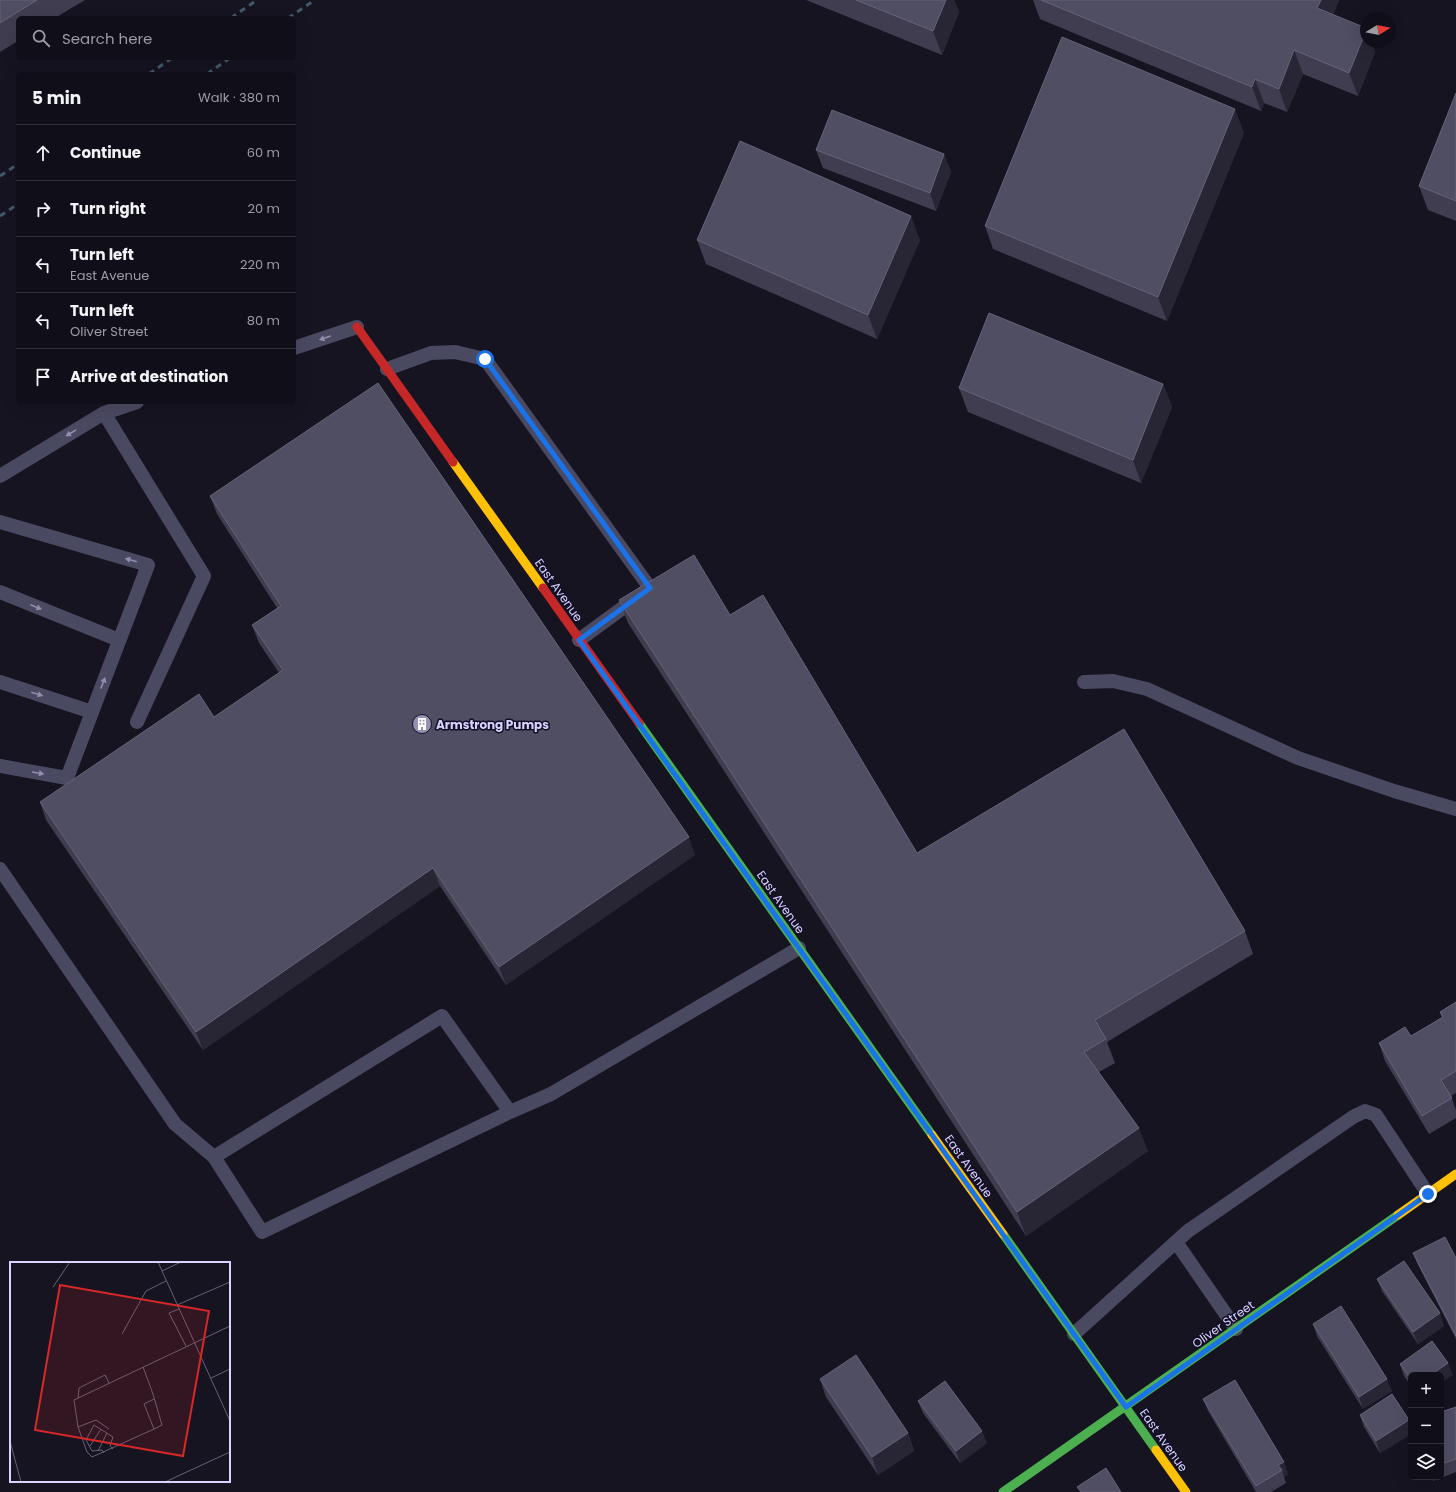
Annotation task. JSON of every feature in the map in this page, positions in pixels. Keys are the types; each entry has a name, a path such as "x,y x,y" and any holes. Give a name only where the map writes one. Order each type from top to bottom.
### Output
{"street":[{"name":"East Avenue","path":"357,327 1186,1492"},
{"name":"Oliver Street","path":"1003,1492 1456,1174"}],"lane":[{"path":"296,347 357,327"},
{"path":"387,369 431,353 455,352 485,359 650,588 579,640"},
{"path":"0,476 104,413 131,404"},
{"path":"104,413 204,576 137,722"},
{"path":"0,522 148,565 67,778 0,766"},
{"path":"0,592 119,640"},
{"path":"1084,682 1113,681 1147,689 1298,758 1394,791 1456,809"},
{"path":"0,682 92,712"},
{"path":"0,870 175,1124 214,1157 262,1232 510,1112 551,1094 799,948"},
{"path":"214,1157 442,1016 510,1112"},
{"path":"1074,1334 1188,1231 1353,1117 1365,1111 1376,1114 1428,1194"},
{"path":"1176,1242 1236,1329"}],"building":[{"path":"0,0 37,0 0,23"},
{"path":"856,0 946,0 933,31"},
{"path":"1041,0 1321,0 1317,8 1360,26 1360,46 1349,73 1294,50 1279,89 1255,79 1252,87"},
{"path":"1062,37 1235,109 1158,297 985,226"},
{"path":"1456,93 1456,201 1419,186"},
{"path":"832,110 944,154 930,193 816,150"},
{"path":"740,141 911,216 868,315 697,240"},
{"path":"989,313 1163,384 1133,460 959,388"},
{"name":"Armstrong Pumps","path":"378,383 689,837 499,967 433,868 196,1032 40,802 199,694 214,717 283,670 252,625 281,606 210,496"},
{"path":"694,555 730,615 763,595 917,853 1124,729 1245,931 1095,1020 1106,1039 1084,1052 1139,1128 1017,1212 619,600"},
{"path":"1456,1002 1456,1071 1441,1080 1452,1098 1422,1116 1379,1043 1405,1027 1411,1036 1443,1017 1440,1012"},
{"path":"1445,1237 1456,1258 1456,1336 1413,1253"},
{"path":"1404,1261 1440,1313 1413,1332 1377,1279"},
{"path":"1341,1306 1387,1379 1359,1397 1313,1324"},
{"path":"1432,1341 1448,1363 1435,1372 1408,1372 1408,1376 1400,1364"},
{"path":"856,1355 908,1433 872,1457 820,1379"},
{"path":"1235,1380 1284,1462 1278,1465 1282,1470 1256,1486 1203,1399"},
{"path":"945,1381 982,1431 956,1451 918,1401"},
{"path":"1392,1394 1408,1421 1376,1441 1360,1415"},
{"path":"1456,1407 1456,1459 1444,1463 1444,1444 1444,1411"},
{"path":"1106,1468 1121,1492 1081,1492 1077,1487"}],"railway":[{"path":"234,16 257,0"},
{"path":"291,16 315,0"},
{"path":"152,72 169,60"},
{"path":"210,72 227,60"},
{"path":"0,176 16,165"},
{"path":"0,216 16,205"}],"traffic: fast":[{"path":"639,723 932,1135"},
{"path":"1003,1492 1398,1215"},
{"path":"1003,1234 1156,1450"}],"traffic: slow":[{"path":"453,462 543,588"},
{"path":"932,1135 1003,1234"},
{"path":"1398,1215 1456,1174"},
{"path":"1156,1450 1186,1492"}],"traffic: jam":[{"path":"357,327 453,462"},
{"path":"543,588 639,723"}],"place":[{"name":"Armstrong Pumps","path":"422,724"}],"route":[{"path":"485,359 650,588 579,640 1126,1407 1428,1194"}]}
